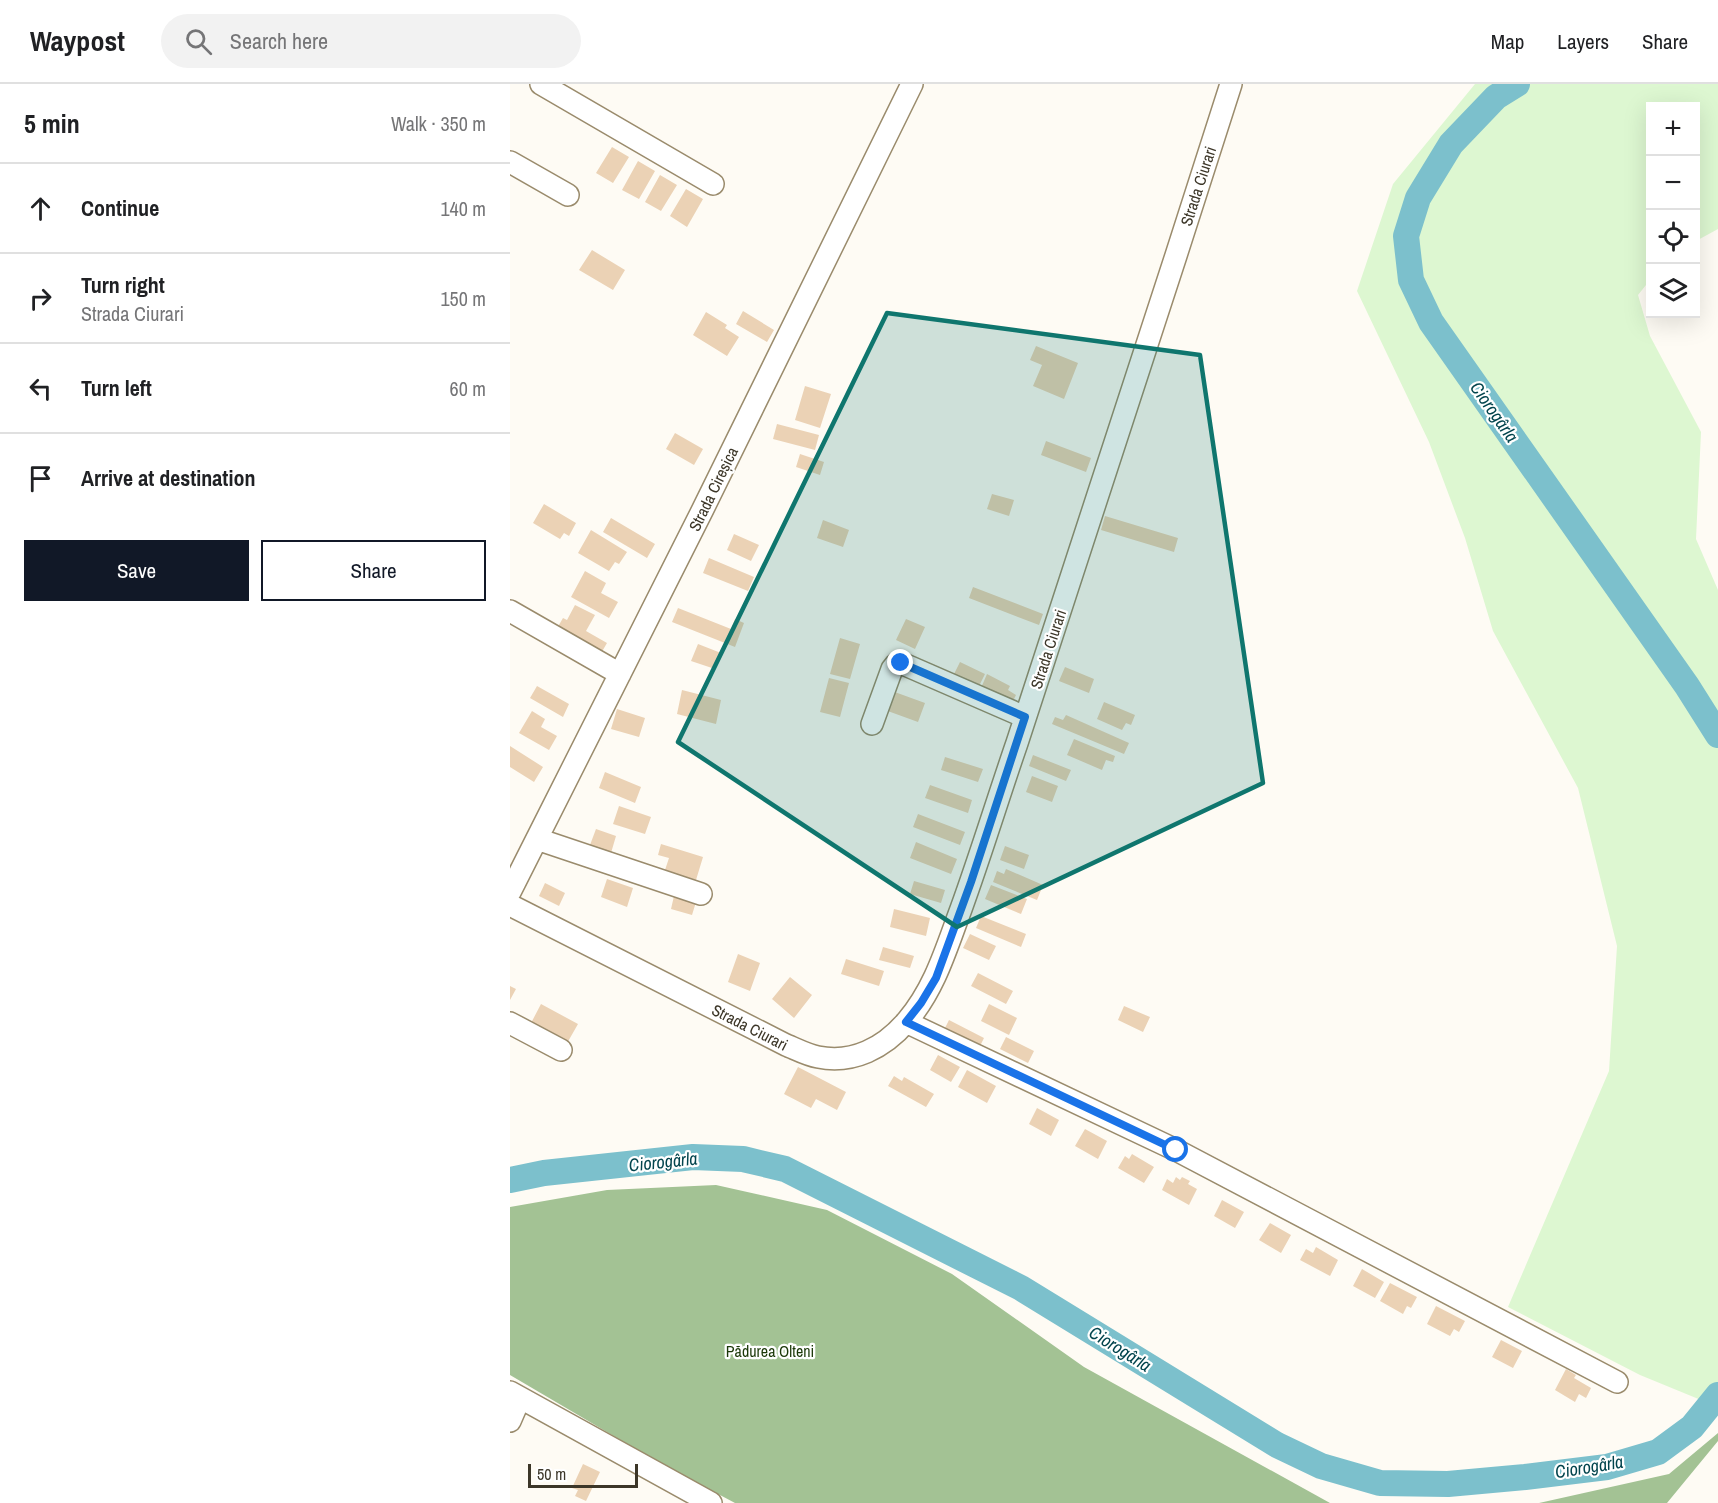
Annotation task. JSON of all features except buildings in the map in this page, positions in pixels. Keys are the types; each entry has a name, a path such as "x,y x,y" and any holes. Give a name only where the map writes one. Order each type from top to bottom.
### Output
{"street":[{"path":"541,84 713,184"},
{"name":"Strada Cireșica","path":"510,892 912,84"},
{"name":"Strada Ciurari","path":"510,905 814,1057 838,1060 870,1052 890,1038 906,1022 936,978 971,882 1141,367 1231,84"},
{"path":"510,162 568,195"},
{"path":"510,611 620,674"},
{"path":"872,724 892,669 896,664 901,663 1025,717"},
{"path":"537,839 701,894"},
{"path":"906,1022 1176,1150 1617,1382"},
{"path":"510,1023 561,1050"},
{"path":"510,1421 515,1395 711,1503"}],"highlighted area":[{"path":"887,313 1200,355 1263,783 957,927 678,742"}],"green space":[{"path":"1475,84 1718,84 1718,229 1700,239 1700,102 1646,102 1646,285 1638,295 1650,336 1701,432 1696,539 1718,590 1718,1407 1640,1375 1508,1307 1609,1071 1617,946 1578,788 1493,631 1465,538 1429,442 1357,291 1393,184"},
{"name":"Pădurea Olteni","path":"716,1185 827,1210 952,1274 1084,1367 1330,1503 735,1503 658,1462 510,1375 510,1207 607,1190"},
{"path":"1718,1433 1718,1441 1667,1503 1539,1503 1669,1474"}],"waterway":[{"name":"Ciorogârla","path":"1517,84 1496,97 1451,144 1418,198 1406,236 1411,280 1431,322 1687,686 1718,735"},
{"name":"Ciorogârla","path":"510,1180 544,1173 693,1157 743,1159 785,1169 1021,1288 1277,1445 1321,1466 1380,1483 1448,1484 1607,1467 1658,1452 1692,1427 1718,1395"}],"route":[{"path":"901,663 1025,717 971,882 936,978 906,1022 1176,1150"}]}
